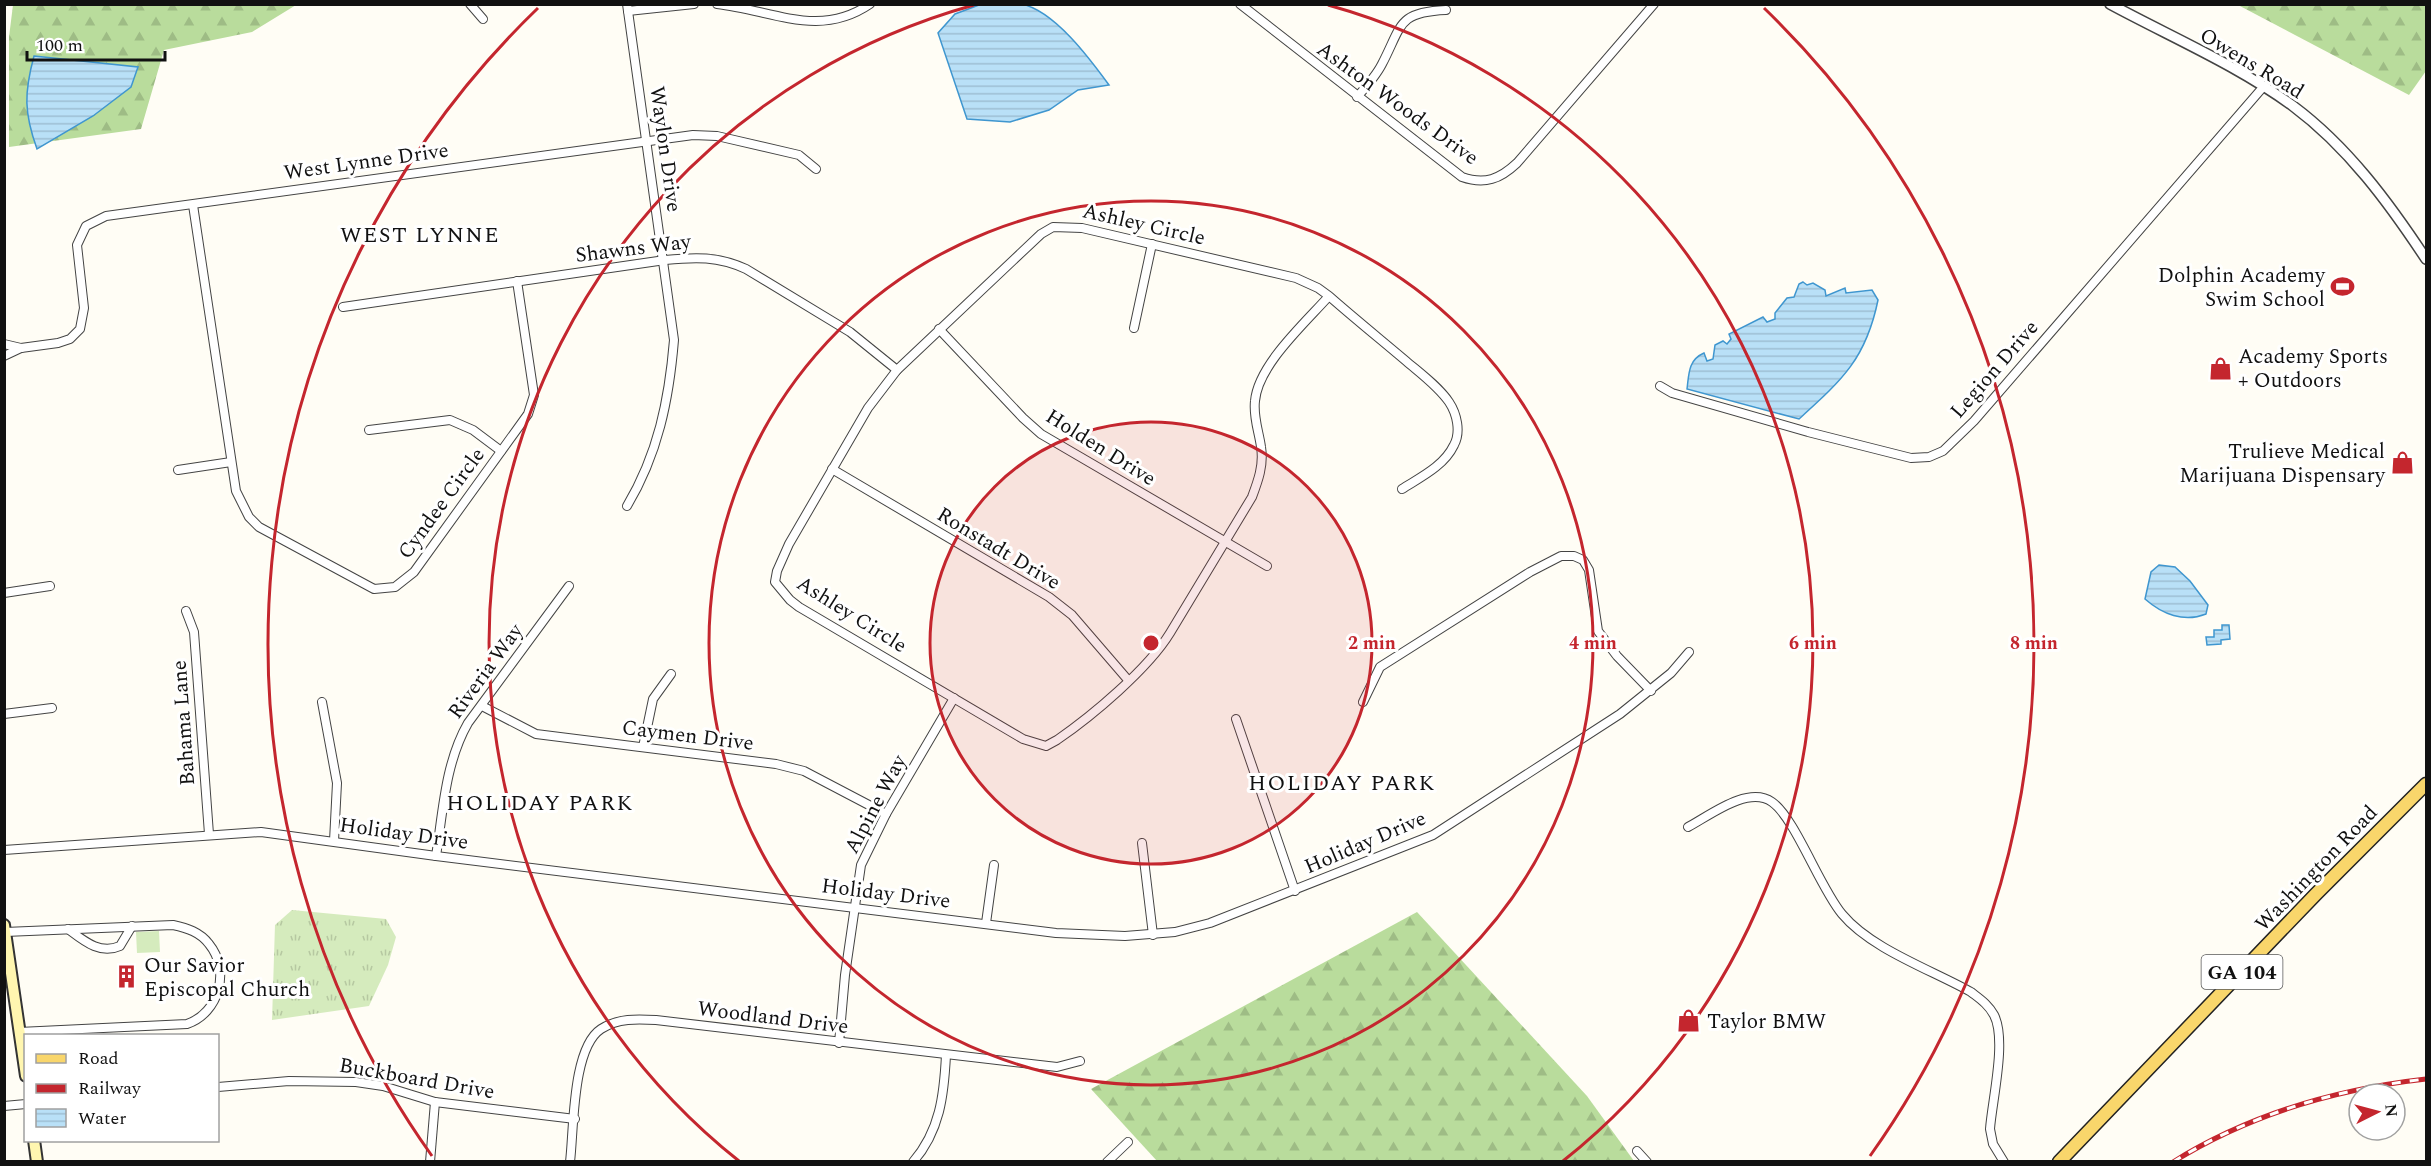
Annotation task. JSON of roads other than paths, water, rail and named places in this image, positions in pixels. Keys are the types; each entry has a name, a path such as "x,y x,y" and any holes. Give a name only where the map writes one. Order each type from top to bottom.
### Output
{"main road":[{"name":"Washington Road","path":"2060,1161 2316,894 2427,784"},
{"path":"4,926 24,1063"},
{"path":"34,1142 37,1161"}],"street":[{"path":"470,4 483,19"},
{"path":"628,8 694,4"},
{"path":"717,4 814,22 835,21 856,14 870,4"},
{"name":"Ashton Woods Drive","path":"1240,4 1462,177 1475,182 1490,181 1504,175 1517,164 1654,4"},
{"name":"Owens Road","path":"2110,4 2264,86 2294,107 2357,165 2386,200 2427,259"},
{"name":"Waylon Drive","path":"627,506 645,476 656,450 672,370 674,340 665,260 628,8"},
{"path":"1357,97 1382,64 1401,23 1411,15 1446,10"},
{"name":"Legion Drive","path":"1660,386 1672,393 1890,454 1929,457 1943,451 1974,421 2264,86"},
{"name":"West Lynne Drive","path":"4,356 21,348 70,339 80,329 84,308 77,245 86,225 106,216 647,140 717,136 799,155 816,169"},
{"name":"Cyndee Circle","path":"193,205 231,462 241,504 259,527 363,585 384,589 404,582 414,572 528,414 534,395 517,281"},
{"name":"Ashley Circle","path":"1329,296 1283,348 1259,384 1255,401 1262,465 1252,497 1158,652 1067,733 1046,746 1023,739 799,607 775,582 777,571 789,543 868,408 897,370 1041,234 1053,227 1082,228 1296,278 1329,296 1433,384 1449,402 1455,416 1458,430 1455,444 1445,458 1432,470 1402,489"},
{"path":"1134,328 1152,244"},
{"name":"Shawns Way","path":"343,307 665,260 694,257 728,260 850,332 897,370"},
{"name":"Holden Drive","path":"939,329 1041,434 1267,566"},
{"name":"West Lynne Drive","path":"4,344 21,348"},
{"path":"369,430 450,420 474,430 501,451"},
{"path":"178,470 231,462"},
{"name":"Ronstadt Drive","path":"832,469 1049,597 1072,615 1128,680"},
{"path":"1364,702 1380,667 1530,572 1561,556 1574,556 1583,560 1589,570 1598,631 1617,656 1651,691"},
{"path":"4,593 50,586"},
{"name":"Riveria Way","path":"436,856 451,762 458,741 569,586"},
{"name":"Bahama Lane","path":"186,611 194,632 209,834"},
{"name":"Holiday Drive","path":"4,850 261,832 436,856 1092,937 1153,935 1210,923 1433,835 1620,714 1651,691 1689,652"},
{"path":"642,747 653,699 671,674"},
{"name":"Alpine Way","path":"839,1043 861,865 886,814 954,699"},
{"path":"322,702 337,783 334,841"},
{"name":"Caymen Drive","path":"482,706 536,734 776,764 804,771 886,814"},
{"path":"4,714 52,708"},
{"path":"1236,719 1295,891"},
{"path":"1689,827 1744,798 1757,797 1772,801 1786,819 1825,890 1844,916 1871,939 1962,987 1985,1002 1995,1016 1999,1033 1990,1130 1993,1144 2004,1161"},
{"path":"1142,843 1153,935"},
{"path":"986,923 994,865"},
{"path":"5,932 173,925 189,929 210,945 217,958 220,975 219,989 213,1004 202,1016 187,1024 19,1032"},
{"path":"68,929 92,946 110,949 120,946 132,926"},
{"name":"Woodland Drive","path":"570,1161 582,1056 600,1030 615,1022 634,1019 656,1020 946,1056 1057,1067 1080,1061"},
{"path":"913,1161 931,1136 938,1118 944,1091 946,1056"},
{"name":"Buckboard Drive","path":"219,1087 289,1081 338,1081 383,1086 435,1102 575,1119"},
{"path":"430,1161 435,1102"},
{"path":"4,1106 24,1104"},
{"path":"1107,1161 1128,1142"},
{"path":"1637,1151 1647,1161"}],"water":[{"path":"1021,4 1046,16 1070,37 1109,85 1078,90 1049,110 1010,122 967,119 938,33 955,14 979,5"},
{"path":"34,56 138,67 131,87 93,116 37,149 27,103 28,81"},
{"path":"1803,282 1807,285 1813,283 1825,290 1826,296 1845,288 1846,293 1872,290 1878,300 1867,338 1850,367 1840,380 1799,419 1687,389 1690,368 1695,359 1704,353 1707,361 1713,359 1715,345 1723,341 1727,344 1731,339 1729,334 1763,317 1767,322 1775,319 1775,313 1787,298 1794,297 1799,284"},
{"path":"2159,565 2175,567 2190,581 2208,605 2206,614 2190,618 2174,616 2145,599 2151,572"},
{"path":"2222,625 2229,625 2230,639 2221,640 2221,644 2207,645 2206,637 2214,637 2214,630 2222,630"}],"railway":[{"path":"2173,1162 2232,1130 2295,1106 2360,1089 2426,1079"}],"place":[{"name":"Dolphin Academy Swim School","path":"2343,287"},
{"name":"Academy Sports + Outdoors","path":"2220,368"},
{"name":"Trulieve Medical Marijuana Dispensary","path":"2403,463"},
{"name":"Our Savior Episcopal Church","path":"126,977"},
{"name":"Taylor BMW","path":"1689,1021"}],"district":[{"name":"WEST LYNNE","path":"420,234"},
{"name":"HOLIDAY PARK","path":"1342,782"},
{"name":"HOLIDAY PARK","path":"540,802"}]}
